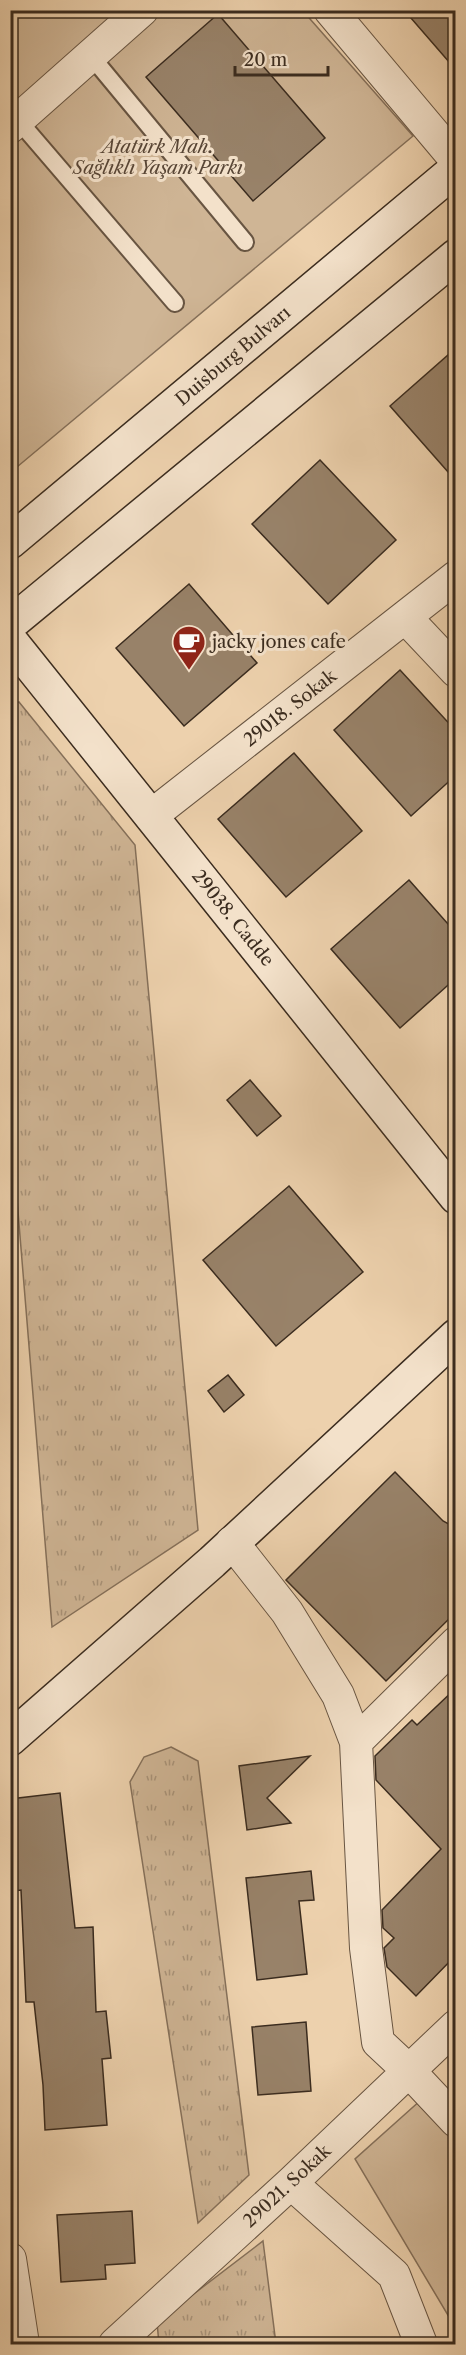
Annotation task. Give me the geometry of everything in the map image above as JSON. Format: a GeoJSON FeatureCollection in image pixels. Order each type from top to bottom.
{"type":"FeatureCollection","features":[{"type":"Feature","properties":{"kind":"street"},"geometry":{"type":"LineString","coordinates":[[14,124],[142,10]]}},
{"type":"Feature","properties":{"kind":"street"},"geometry":{"type":"LineString","coordinates":[[330,10],[456,160]]}},
{"type":"Feature","properties":{"kind":"street","name":"Duisburg Bulvarı"},"geometry":{"type":"LineString","coordinates":[[10,542],[456,169]]}},
{"type":"Feature","properties":{"kind":"street"},"geometry":{"type":"LineString","coordinates":[[10,624],[456,256]]}},
{"type":"Feature","properties":{"kind":"street","name":"29018. Sokak"},"geometry":{"type":"LineString","coordinates":[[151,816],[456,577]]}},
{"type":"Feature","properties":{"kind":"street"},"geometry":{"type":"LineString","coordinates":[[406,618],[456,670]]}},
{"type":"Feature","properties":{"kind":"street","name":"29038. Cadde"},"geometry":{"type":"LineString","coordinates":[[10,640],[456,1197]]}},
{"type":"Feature","properties":{"kind":"street"},"geometry":{"type":"LineString","coordinates":[[10,1739],[232,1542],[456,1336]]}},
{"type":"Feature","properties":{"kind":"street"},"geometry":{"type":"LineString","coordinates":[[232,1542],[292,1621],[338,1695],[356,1742],[366,1948],[378,2042],[456,2121]]}},
{"type":"Feature","properties":{"kind":"street"},"geometry":{"type":"LineString","coordinates":[[356,1742],[456,1643]]}},
{"type":"Feature","properties":{"kind":"street","name":"29021. Sokak"},"geometry":{"type":"LineString","coordinates":[[115,2344],[291,2183],[456,2026]]}},
{"type":"Feature","properties":{"kind":"street"},"geometry":{"type":"LineString","coordinates":[[291,2183],[394,2275],[421,2344]]}},
{"type":"Feature","properties":{"kind":"street"},"geometry":{"type":"LineString","coordinates":[[10,2259],[23,2344]]}},
{"type":"Feature","properties":{"kind":"lane"},"geometry":{"type":"LineString","coordinates":[[91,56],[245,242]]}},
{"type":"Feature","properties":{"kind":"lane"},"geometry":{"type":"LineString","coordinates":[[14,124],[175,303]]}},
{"type":"Feature","properties":{"kind":"green space","name":"Atatürk Mah. Sağlıklı Yaşam Parkı"},"geometry":{"type":"Polygon","coordinates":[[[11,11],[303,11],[413,136],[11,472],[11,11]]]}},
{"type":"Feature","properties":{"kind":"green space"},"geometry":{"type":"Polygon","coordinates":[[[19,702],[135,845],[198,1530],[52,1627],[11,1126],[10,705],[19,702]]]}},
{"type":"Feature","properties":{"kind":"green space"},"geometry":{"type":"Polygon","coordinates":[[[171,1747],[198,1761],[249,2175],[198,2223],[130,1782],[144,1757],[171,1747]]]}},
{"type":"Feature","properties":{"kind":"green space"},"geometry":{"type":"Polygon","coordinates":[[[422,2099],[455,2137],[455,2327],[355,2159],[422,2099]]]}},
{"type":"Feature","properties":{"kind":"green space"},"geometry":{"type":"Polygon","coordinates":[[[263,2241],[276,2344],[159,2344],[157,2322],[263,2241]]]}},
{"type":"Feature","properties":{"kind":"building"},"geometry":{"type":"Polygon","coordinates":[[[404,10],[456,10],[456,70],[404,10]]]}},
{"type":"Feature","properties":{"kind":"building"},"geometry":{"type":"Polygon","coordinates":[[[218,14],[325,138],[253,201],[146,77],[218,14]]]}},
{"type":"Feature","properties":{"kind":"building"},"geometry":{"type":"Polygon","coordinates":[[[456,348],[456,481],[390,406],[456,348]]]}},
{"type":"Feature","properties":{"kind":"building"},"geometry":{"type":"Polygon","coordinates":[[[320,460],[396,540],[328,604],[252,524],[320,460]]]}},
{"type":"Feature","properties":{"kind":"building"},"geometry":{"type":"Polygon","coordinates":[[[189,584],[257,663],[184,726],[116,648],[189,584]]]}},
{"type":"Feature","properties":{"kind":"building"},"geometry":{"type":"Polygon","coordinates":[[[400,670],[456,731],[456,775],[411,816],[334,730],[400,670]]]}},
{"type":"Feature","properties":{"kind":"building"},"geometry":{"type":"Polygon","coordinates":[[[294,753],[362,831],[286,897],[218,819],[294,753]]]}},
{"type":"Feature","properties":{"kind":"building"},"geometry":{"type":"Polygon","coordinates":[[[409,880],[456,933],[456,978],[400,1028],[331,949],[409,880]]]}},
{"type":"Feature","properties":{"kind":"building"},"geometry":{"type":"Polygon","coordinates":[[[250,1080],[281,1116],[257,1136],[227,1100],[250,1080]]]}},
{"type":"Feature","properties":{"kind":"building"},"geometry":{"type":"Polygon","coordinates":[[[289,1186],[363,1272],[276,1346],[203,1260],[289,1186]]]}},
{"type":"Feature","properties":{"kind":"building"},"geometry":{"type":"Polygon","coordinates":[[[228,1375],[244,1395],[224,1412],[208,1391],[228,1375]]]}},
{"type":"Feature","properties":{"kind":"building"},"geometry":{"type":"Polygon","coordinates":[[[395,1472],[443,1521],[456,1528],[456,1612],[386,1681],[286,1580],[395,1472]]]}},
{"type":"Feature","properties":{"kind":"building"},"geometry":{"type":"Polygon","coordinates":[[[456,1688],[456,1955],[416,1996],[387,1967],[384,1948],[394,1938],[383,1928],[382,1910],[441,1849],[376,1780],[375,1756],[412,1720],[417,1725],[456,1688]]]}},
{"type":"Feature","properties":{"kind":"building"},"geometry":{"type":"Polygon","coordinates":[[[310,1756],[267,1798],[291,1823],[247,1830],[239,1766],[310,1756]]]}},
{"type":"Feature","properties":{"kind":"building"},"geometry":{"type":"Polygon","coordinates":[[[60,1793],[75,1928],[93,1927],[96,2012],[106,2011],[111,2058],[102,2059],[107,2125],[45,2130],[43,2085],[34,2002],[26,2002],[21,1890],[14,1891],[10,1860],[10,1799],[60,1793]]]}},
{"type":"Feature","properties":{"kind":"building"},"geometry":{"type":"Polygon","coordinates":[[[311,1871],[314,1900],[299,1901],[307,1974],[257,1980],[246,1878],[311,1871]]]}},
{"type":"Feature","properties":{"kind":"building"},"geometry":{"type":"Polygon","coordinates":[[[306,2022],[311,2091],[258,2095],[252,2027],[306,2022]]]}},
{"type":"Feature","properties":{"kind":"building"},"geometry":{"type":"Polygon","coordinates":[[[132,2211],[135,2263],[105,2265],[106,2279],[61,2282],[57,2215],[132,2211]]]}},
{"type":"Feature","properties":{"kind":"place","name":"jacky jones cafe"},"geometry":{"type":"Point","coordinates":[189,671]}}]}
